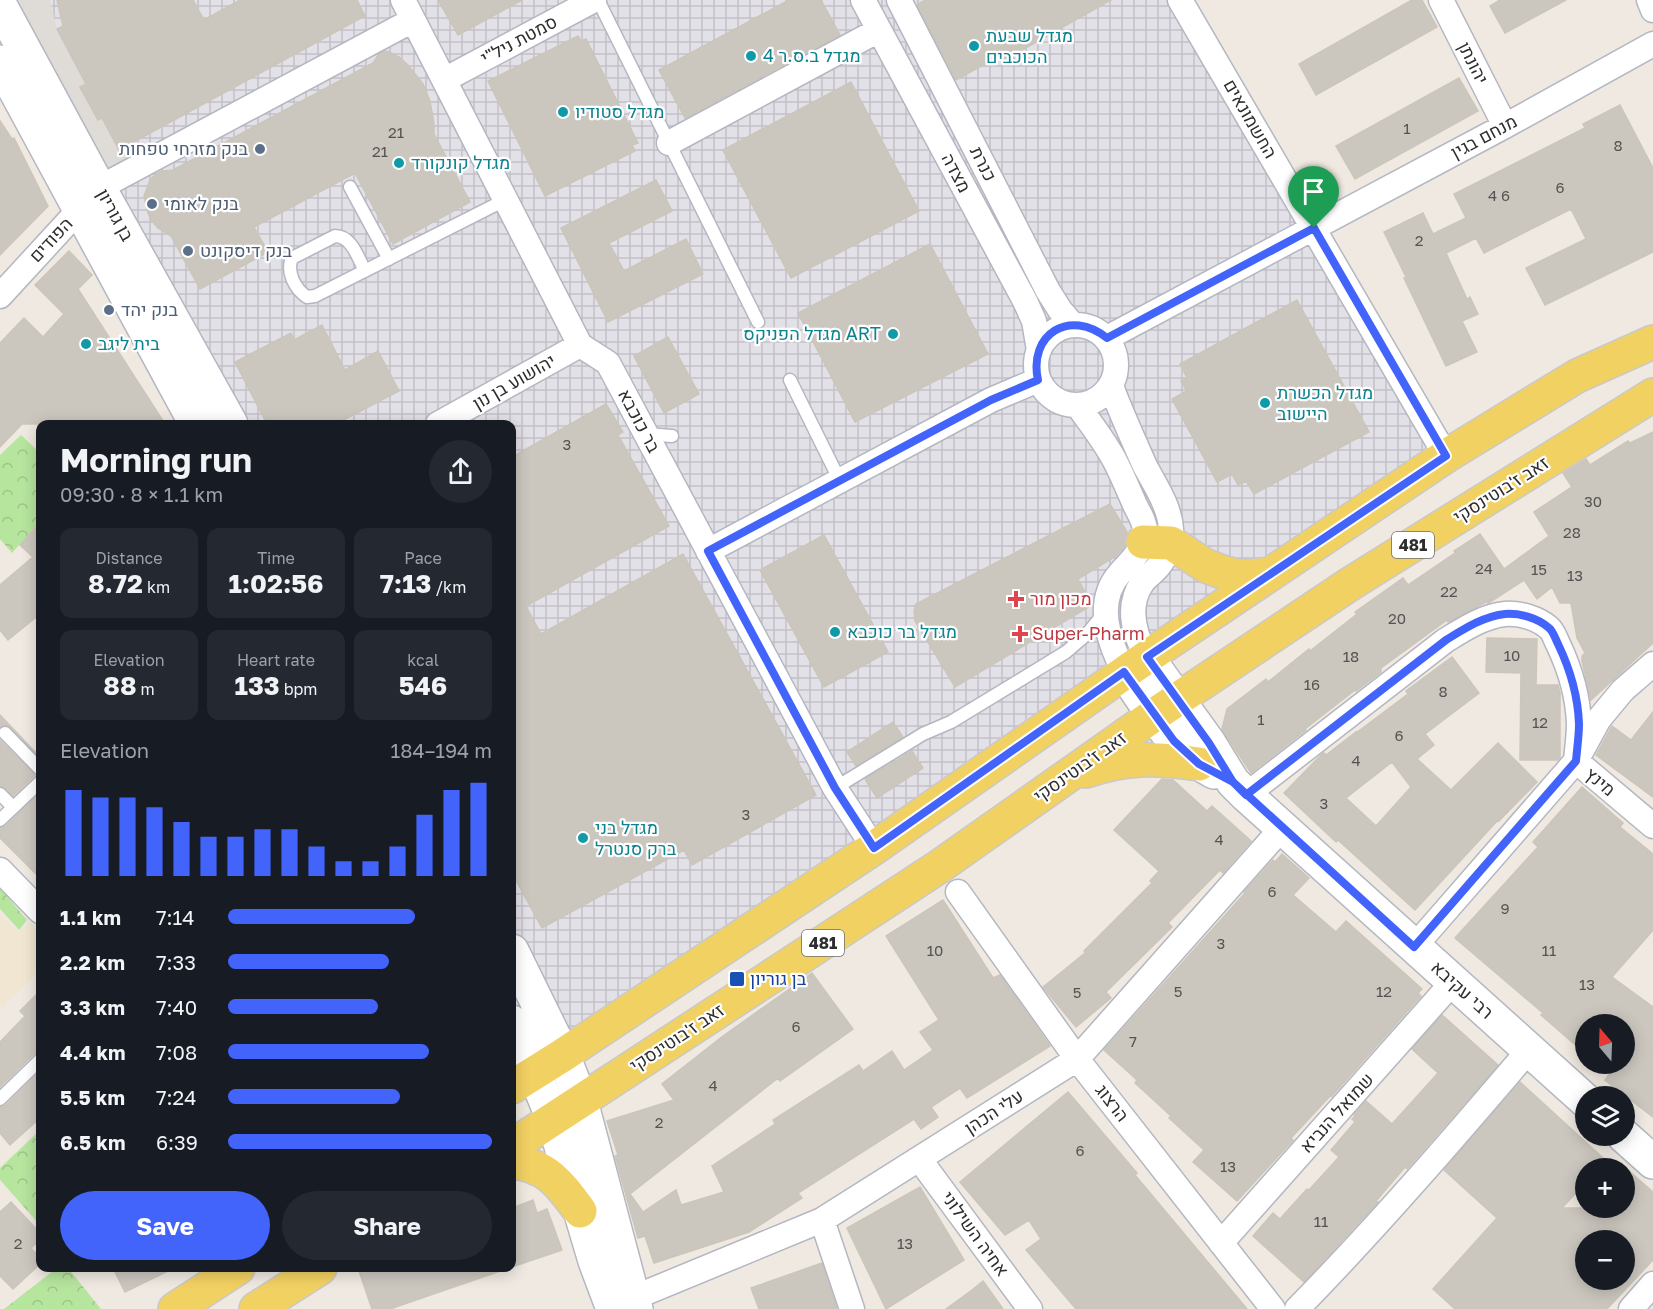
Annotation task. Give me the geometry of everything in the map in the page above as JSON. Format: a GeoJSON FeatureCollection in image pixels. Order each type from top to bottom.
{"type":"FeatureCollection","features":[{"type":"Feature","properties":{"kind":"main road","name":"בן גוריון"},"geometry":{"type":"LineString","coordinates":[[0,5],[91,192],[194,420]]}},
{"type":"Feature","properties":{"kind":"main road","name":"בן גוריון"},"geometry":{"type":"LineString","coordinates":[[0,62],[91,192],[229,420]]}},
{"type":"Feature","properties":{"kind":"main road"},"geometry":{"type":"LineString","coordinates":[[522,1080],[874,848],[1135,664],[1446,456],[1577,376],[1653,342]]}},
{"type":"Feature","properties":{"kind":"main road","name":"זאב ז'בוטינסקי"},"geometry":{"type":"LineString","coordinates":[[516,1143],[940,866],[1165,708],[1350,584],[1653,395]]}},
{"type":"Feature","properties":{"kind":"main road"},"geometry":{"type":"LineString","coordinates":[[1157,543],[1225,573],[1242,577],[1271,574]]}},
{"type":"Feature","properties":{"kind":"main road"},"geometry":{"type":"LineString","coordinates":[[1135,664],[1165,708]]}},
{"type":"Feature","properties":{"kind":"main road","name":"רבי עקיבא"},"geometry":{"type":"LineString","coordinates":[[1165,708],[1174,741],[1199,764],[1240,789],[1575,1091]]}},
{"type":"Feature","properties":{"kind":"main road","name":"רבי עקיבא"},"geometry":{"type":"LineString","coordinates":[[1165,708],[1209,743],[1240,789]]}},
{"type":"Feature","properties":{"kind":"main road"},"geometry":{"type":"LineString","coordinates":[[1062,780],[1105,764],[1134,759],[1163,759],[1199,764]]}},
{"type":"Feature","properties":{"kind":"main road"},"geometry":{"type":"LineString","coordinates":[[516,959],[563,1055],[581,1101],[627,1305]]}},
{"type":"Feature","properties":{"kind":"main road"},"geometry":{"type":"LineString","coordinates":[[516,1030],[521,1041],[522,1080],[553,1119],[580,1211]]}},
{"type":"Feature","properties":{"kind":"main road"},"geometry":{"type":"LineString","coordinates":[[1635,1146],[1653,1162]]}},
{"type":"Feature","properties":{"kind":"main road"},"geometry":{"type":"LineString","coordinates":[[516,1163],[546,1172],[563,1187],[580,1211],[627,1305]]}},
{"type":"Feature","properties":{"kind":"main road"},"geometry":{"type":"LineString","coordinates":[[175,1309],[230,1272]]}},
{"type":"Feature","properties":{"kind":"main road"},"geometry":{"type":"LineString","coordinates":[[269,1305],[314,1272]]}},
{"type":"Feature","properties":{"kind":"street","name":"סמטת ניל\"י"},"geometry":{"type":"LineString","coordinates":[[444,80],[593,0]]}},
{"type":"Feature","properties":{"kind":"street","name":"כנרת"},"geometry":{"type":"LineString","coordinates":[[899,0],[1048,291],[1060,310],[1073,324]]}},
{"type":"Feature","properties":{"kind":"street","name":"החשמונאים"},"geometry":{"type":"LineString","coordinates":[[1180,0],[1446,456]]}},
{"type":"Feature","properties":{"kind":"street","name":"יהונתן"},"geometry":{"type":"LineString","coordinates":[[1442,0],[1505,126]]}},
{"type":"Feature","properties":{"kind":"street"},"geometry":{"type":"LineString","coordinates":[[1649,0],[1653,10]]}},
{"type":"Feature","properties":{"kind":"street","name":"מצדה"},"geometry":{"type":"LineString","coordinates":[[870,2],[879,30],[1025,301],[1034,321],[1039,350]]}},
{"type":"Feature","properties":{"kind":"street"},"geometry":{"type":"LineString","coordinates":[[408,10],[580,345]]}},
{"type":"Feature","properties":{"kind":"street","name":"הפודים"},"geometry":{"type":"LineString","coordinates":[[0,296],[91,192],[408,10]]}},
{"type":"Feature","properties":{"kind":"street"},"geometry":{"type":"LineString","coordinates":[[669,143],[879,30]]}},
{"type":"Feature","properties":{"kind":"street","name":"מנחם בגין"},"geometry":{"type":"LineString","coordinates":[[1107,338],[1505,126],[1653,44]]}},
{"type":"Feature","properties":{"kind":"street"},"geometry":{"type":"LineString","coordinates":[[1073,324],[1097,330],[1107,338],[1114,349],[1117,361],[1116,374],[1112,386],[1097,400],[1078,406],[1065,404],[1054,399],[1045,391],[1038,380],[1035,367],[1042,343],[1050,334],[1061,327],[1073,324]]}},
{"type":"Feature","properties":{"kind":"street","name":"יהושוע בן נון"},"geometry":{"type":"LineString","coordinates":[[448,420],[580,345]]}},
{"type":"Feature","properties":{"kind":"street","name":"בר כוכבא"},"geometry":{"type":"LineString","coordinates":[[580,345],[608,363],[835,788],[874,848]]}},
{"type":"Feature","properties":{"kind":"street"},"geometry":{"type":"LineString","coordinates":[[708,551],[991,400],[1038,380]]}},
{"type":"Feature","properties":{"kind":"street"},"geometry":{"type":"LineString","coordinates":[[1078,406],[1116,462],[1145,529],[1157,543],[1167,553],[1159,566],[1143,582],[1136,596],[1133,614],[1138,641],[1135,664],[1115,654],[1108,632],[1106,611],[1109,593],[1117,576],[1135,557],[1157,543],[1171,526],[1168,512],[1120,412],[1112,386]]}},
{"type":"Feature","properties":{"kind":"street","name":"מינץ"},"geometry":{"type":"LineString","coordinates":[[1240,789],[1446,640],[1477,622],[1504,614],[1521,615],[1539,621],[1551,629],[1561,649],[1576,695],[1579,725],[1576,761],[1653,826]]}},
{"type":"Feature","properties":{"kind":"street"},"geometry":{"type":"LineString","coordinates":[[1414,947],[1576,761],[1599,719],[1623,690],[1653,664]]}},
{"type":"Feature","properties":{"kind":"street","name":"עלי הכהן"},"geometry":{"type":"LineString","coordinates":[[627,1305],[822,1220],[1077,1059],[1282,828]]}},
{"type":"Feature","properties":{"kind":"street"},"geometry":{"type":"LineString","coordinates":[[0,870],[36,907]]}},
{"type":"Feature","properties":{"kind":"street","name":"הרצוג"},"geometry":{"type":"LineString","coordinates":[[958,892],[1077,1059],[1273,1309]]}},
{"type":"Feature","properties":{"kind":"street","name":"שמואל הנביא"},"geometry":{"type":"LineString","coordinates":[[1221,1243],[1453,982]]}},
{"type":"Feature","properties":{"kind":"street"},"geometry":{"type":"LineString","coordinates":[[1297,1309],[1346,1259],[1529,1050]]}},
{"type":"Feature","properties":{"kind":"street","name":"אחיה השילוני"},"geometry":{"type":"LineString","coordinates":[[920,1160],[1030,1309]]}},
{"type":"Feature","properties":{"kind":"street"},"geometry":{"type":"LineString","coordinates":[[822,1220],[852,1309]]}},
{"type":"Feature","properties":{"kind":"street"},"geometry":{"type":"LineString","coordinates":[[1631,1309],[1653,1284]]}},
{"type":"Feature","properties":{"kind":"lane"},"geometry":{"type":"LineString","coordinates":[[593,0],[669,143],[758,322]]}},
{"type":"Feature","properties":{"kind":"lane"},"geometry":{"type":"LineString","coordinates":[[350,187],[389,259]]}},
{"type":"Feature","properties":{"kind":"lane"},"geometry":{"type":"LineString","coordinates":[[365,271],[348,240],[342,236],[335,236],[292,258],[289,264],[289,271],[301,293],[307,297],[315,296],[365,271],[389,259],[506,200]]}},
{"type":"Feature","properties":{"kind":"lane"},"geometry":{"type":"LineString","coordinates":[[790,380],[840,481]]}},
{"type":"Feature","properties":{"kind":"lane"},"geometry":{"type":"LineString","coordinates":[[646,434],[672,436]]}},
{"type":"Feature","properties":{"kind":"lane"},"geometry":{"type":"LineString","coordinates":[[835,788],[923,734],[951,722],[1066,652],[1106,611]]}},
{"type":"Feature","properties":{"kind":"lane"},"geometry":{"type":"LineString","coordinates":[[5,733],[36,765]]}},
{"type":"Feature","properties":{"kind":"lane"},"geometry":{"type":"LineString","coordinates":[[0,820],[36,786]]}},
{"type":"Feature","properties":{"kind":"lane"},"geometry":{"type":"LineString","coordinates":[[0,794],[13,807]]}},
{"type":"Feature","properties":{"kind":"lane"},"geometry":{"type":"LineString","coordinates":[[0,1099],[36,1064]]}},
{"type":"Feature","properties":{"kind":"shaded area"},"geometry":{"type":"Polygon","coordinates":[[[0,0],[1177,0],[1428,449],[547,1061],[516,999],[516,420],[217,420],[0,0]]]}},
{"type":"Feature","properties":{"kind":"shaded area"},"geometry":{"type":"Polygon","coordinates":[[[0,0],[50,0],[57,29],[86,84],[80,88],[98,120],[102,118],[119,149],[126,146],[131,156],[92,175],[0,0]]]}},
{"type":"Feature","properties":{"kind":"shaded area"},"geometry":{"type":"Polygon","coordinates":[[[0,914],[18,932],[30,922],[36,929],[36,974],[3,1007],[0,1004],[0,914]]]}},
{"type":"Feature","properties":{"kind":"green space"},"geometry":{"type":"Polygon","coordinates":[[[21,435],[36,449],[36,526],[12,553],[0,539],[0,455],[21,435]]]}},
{"type":"Feature","properties":{"kind":"green space"},"geometry":{"type":"Polygon","coordinates":[[[0,888],[27,920],[19,930],[0,909],[0,888]]]}},
{"type":"Feature","properties":{"kind":"green space"},"geometry":{"type":"Polygon","coordinates":[[[36,1134],[36,1220],[0,1180],[0,1168],[36,1134]]]}},
{"type":"Feature","properties":{"kind":"green space"},"geometry":{"type":"Polygon","coordinates":[[[52,1272],[71,1272],[101,1309],[4,1309],[52,1272]]]}},
{"type":"Feature","properties":{"kind":"building"},"geometry":{"type":"Polygon","coordinates":[[[57,0],[193,0],[204,20],[240,0],[357,0],[365,16],[119,150],[102,118],[98,120],[80,87],[86,84],[57,29],[63,26],[57,0]]]}},
{"type":"Feature","properties":{"kind":"building"},"geometry":{"type":"Polygon","coordinates":[[[438,0],[522,0],[458,35],[438,0]]]}},
{"type":"Feature","properties":{"kind":"building","name":"מגדל ב.ס.ר 4"},"geometry":{"type":"Polygon","coordinates":[[[789,0],[821,0],[840,35],[685,118],[659,70],[789,0]]]}},
{"type":"Feature","properties":{"kind":"building","name":"מגדל שבעת הכוכבים"},"geometry":{"type":"Polygon","coordinates":[[[925,0],[1111,0],[1004,60],[1001,55],[956,80],[917,5],[925,0]]]}},
{"type":"Feature","properties":{"kind":"building"},"geometry":{"type":"Polygon","coordinates":[[[1412,0],[1422,0],[1437,27],[1316,95],[1299,64],[1412,0]]]}},
{"type":"Feature","properties":{"kind":"building"},"geometry":{"type":"Polygon","coordinates":[[[1500,0],[1566,0],[1505,33],[1490,6],[1500,0]]]}},
{"type":"Feature","properties":{"kind":"building","name":"מגדל סטודיו"},"geometry":{"type":"Polygon","coordinates":[[[578,36],[581,41],[586,39],[638,143],[632,145],[635,151],[545,196],[488,81],[578,36]]]}},
{"type":"Feature","properties":{"kind":"building"},"geometry":{"type":"Polygon","coordinates":[[[384,51],[399,57],[423,84],[430,101],[434,134],[470,202],[393,244],[355,173],[254,227],[268,252],[200,289],[171,236],[158,228],[148,213],[144,196],[150,180],[156,174],[173,170],[373,63],[384,51]]]}},
{"type":"Feature","properties":{"kind":"building"},"geometry":{"type":"Polygon","coordinates":[[[1459,78],[1478,111],[1355,179],[1336,146],[1459,78]]]}},
{"type":"Feature","properties":{"kind":"building"},"geometry":{"type":"Polygon","coordinates":[[[851,82],[919,211],[791,278],[723,150],[851,82]]]}},
{"type":"Feature","properties":{"kind":"building"},"geometry":{"type":"Polygon","coordinates":[[[1620,105],[1653,168],[1653,252],[1545,305],[1526,268],[1586,239],[1571,209],[1484,253],[1476,238],[1446,253],[1467,299],[1470,297],[1478,314],[1462,321],[1477,352],[1446,366],[1384,232],[1423,213],[1433,234],[1466,218],[1454,194],[1585,128],[1583,124],[1620,105]]]}},
{"type":"Feature","properties":{"kind":"building"},"geometry":{"type":"Polygon","coordinates":[[[0,121],[12,139],[14,138],[48,206],[0,255],[0,121]]]}},
{"type":"Feature","properties":{"kind":"building"},"geometry":{"type":"Polygon","coordinates":[[[656,180],[672,211],[609,243],[624,271],[686,239],[703,274],[608,322],[561,228],[656,180]]]}},
{"type":"Feature","properties":{"kind":"building","name":"מגדל הפניקס ART"},"geometry":{"type":"Polygon","coordinates":[[[930,244],[988,354],[855,422],[798,313],[930,244]]]}},
{"type":"Feature","properties":{"kind":"building"},"geometry":{"type":"Polygon","coordinates":[[[69,251],[92,275],[78,289],[162,420],[36,420],[36,424],[22,424],[0,447],[0,343],[24,318],[43,337],[64,314],[35,285],[69,251]]]}},
{"type":"Feature","properties":{"kind":"building","name":"מגדל הכשרת היישוב"},"geometry":{"type":"Polygon","coordinates":[[[1297,300],[1369,432],[1254,494],[1246,481],[1238,485],[1232,474],[1217,482],[1172,399],[1187,391],[1181,381],[1187,378],[1180,364],[1297,300]]]}},
{"type":"Feature","properties":{"kind":"building"},"geometry":{"type":"Polygon","coordinates":[[[322,325],[345,370],[378,351],[399,391],[344,420],[265,420],[235,362],[291,333],[294,340],[322,325]]]}},
{"type":"Feature","properties":{"kind":"building"},"geometry":{"type":"Polygon","coordinates":[[[668,337],[699,394],[664,413],[634,356],[668,337]]]}},
{"type":"Feature","properties":{"kind":"building"},"geometry":{"type":"Polygon","coordinates":[[[606,404],[623,432],[618,435],[669,526],[526,606],[541,634],[683,554],[816,795],[692,865],[684,850],[542,928],[516,880],[516,455],[606,404]]]}},
{"type":"Feature","properties":{"kind":"building"},"geometry":{"type":"Polygon","coordinates":[[[1653,432],[1653,643],[1591,700],[1582,661],[1585,653],[1577,638],[1571,603],[1560,603],[1552,587],[1537,599],[1524,580],[1490,602],[1448,622],[1447,620],[1381,668],[1381,672],[1251,773],[1222,729],[1227,709],[1266,679],[1268,682],[1309,649],[1310,651],[1357,614],[1355,612],[1403,578],[1408,585],[1480,534],[1504,569],[1549,536],[1534,512],[1572,487],[1563,473],[1586,459],[1590,465],[1628,441],[1630,443],[1653,432]]]}},
{"type":"Feature","properties":{"kind":"building"},"geometry":{"type":"Polygon","coordinates":[[[1110,504],[1127,532],[1125,545],[1116,556],[1078,579],[1092,605],[955,687],[915,621],[916,604],[1110,504]]]}},
{"type":"Feature","properties":{"kind":"building"},"geometry":{"type":"Polygon","coordinates":[[[36,527],[36,617],[8,640],[0,630],[0,585],[33,557],[20,545],[36,527]]]}},
{"type":"Feature","properties":{"kind":"building","name":"מגדל בר כוכבא"},"geometry":{"type":"Polygon","coordinates":[[[824,535],[888,652],[824,687],[760,570],[824,535]]]}},
{"type":"Feature","properties":{"kind":"building"},"geometry":{"type":"Polygon","coordinates":[[[1487,638],[1537,639],[1536,685],[1558,685],[1560,693],[1560,758],[1558,760],[1520,760],[1521,673],[1486,672],[1487,638]]]}},
{"type":"Feature","properties":{"kind":"building"},"geometry":{"type":"Polygon","coordinates":[[[1452,657],[1479,693],[1425,734],[1434,745],[1417,759],[1451,790],[1498,743],[1537,782],[1498,820],[1415,910],[1338,840],[1336,842],[1284,793],[1322,754],[1326,755],[1408,694],[1406,691],[1452,657]],[[1392,762],[1346,798],[1376,826],[1411,787],[1392,762]]]}},
{"type":"Feature","properties":{"kind":"building"},"geometry":{"type":"Polygon","coordinates":[[[1653,712],[1653,797],[1596,755],[1612,726],[1631,740],[1653,712]]]}},
{"type":"Feature","properties":{"kind":"building"},"geometry":{"type":"Polygon","coordinates":[[[0,715],[36,754],[10,727],[7,725],[0,727],[0,715]]]}},
{"type":"Feature","properties":{"kind":"building"},"geometry":{"type":"Polygon","coordinates":[[[893,722],[903,737],[856,766],[847,752],[893,722]]]}},
{"type":"Feature","properties":{"kind":"building"},"geometry":{"type":"Polygon","coordinates":[[[0,740],[35,775],[13,796],[0,786],[0,740]]]}},
{"type":"Feature","properties":{"kind":"building"},"geometry":{"type":"Polygon","coordinates":[[[912,751],[923,768],[877,798],[865,779],[912,751]]]}},
{"type":"Feature","properties":{"kind":"building"},"geometry":{"type":"Polygon","coordinates":[[[1162,779],[1173,780],[1207,811],[1212,806],[1251,841],[1223,873],[1220,870],[1168,923],[1172,927],[1106,992],[1111,998],[1076,1027],[1043,987],[1085,953],[1084,951],[1152,883],[1150,881],[1159,871],[1114,830],[1162,779]]]}},
{"type":"Feature","properties":{"kind":"building"},"geometry":{"type":"Polygon","coordinates":[[[1582,787],[1623,823],[1620,827],[1653,854],[1653,930],[1612,977],[1653,1007],[1653,1117],[1635,1103],[1635,1086],[1613,1086],[1605,1080],[1609,1074],[1635,1074],[1635,1014],[1575,1014],[1575,1044],[1541,1015],[1543,1013],[1455,938],[1538,847],[1533,842],[1582,787]]]}},
{"type":"Feature","properties":{"kind":"building"},"geometry":{"type":"Polygon","coordinates":[[[36,797],[36,874],[0,838],[0,828],[6,826],[36,797]]]}},
{"type":"Feature","properties":{"kind":"building"},"geometry":{"type":"Polygon","coordinates":[[[1282,854],[1309,878],[1293,895],[1336,932],[1346,921],[1422,989],[1418,993],[1421,996],[1332,1096],[1291,1138],[1293,1140],[1237,1201],[1193,1162],[1204,1150],[1135,1083],[1137,1080],[1104,1050],[1273,860],[1275,862],[1282,854]]]}},
{"type":"Feature","properties":{"kind":"building"},"geometry":{"type":"Polygon","coordinates":[[[943,900],[993,978],[1000,975],[1050,1046],[967,1098],[960,1088],[931,1107],[938,1117],[921,1129],[914,1119],[798,1193],[802,1198],[749,1232],[654,1263],[645,1236],[638,1238],[615,1156],[618,1155],[607,1121],[674,1100],[662,1084],[723,1036],[812,973],[853,1029],[780,1081],[778,1078],[630,1194],[643,1212],[676,1190],[681,1205],[724,1192],[712,1166],[775,1124],[773,1120],[859,1065],[863,1071],[892,1051],[904,1070],[933,1050],[920,1032],[939,1020],[886,936],[943,900]]]}},
{"type":"Feature","properties":{"kind":"building"},"geometry":{"type":"Polygon","coordinates":[[[36,995],[36,1053],[0,1087],[0,1042],[25,1016],[20,1011],[36,995]]]}},
{"type":"Feature","properties":{"kind":"building"},"geometry":{"type":"Polygon","coordinates":[[[1442,1015],[1498,1065],[1407,1169],[1405,1167],[1376,1201],[1378,1202],[1304,1282],[1253,1236],[1273,1213],[1280,1219],[1339,1157],[1331,1150],[1355,1122],[1352,1119],[1354,1115],[1366,1101],[1392,1124],[1438,1073],[1412,1049],[1442,1015]]]}},
{"type":"Feature","properties":{"kind":"building"},"geometry":{"type":"Polygon","coordinates":[[[36,1075],[36,1122],[10,1145],[0,1133],[0,1107],[6,1105],[36,1075]]]}},
{"type":"Feature","properties":{"kind":"building"},"geometry":{"type":"Polygon","coordinates":[[[1520,1082],[1575,1132],[1575,1146],[1590,1146],[1603,1158],[1575,1158],[1575,1194],[1562,1208],[1575,1208],[1575,1218],[1635,1218],[1635,1176],[1653,1192],[1653,1260],[1635,1279],[1635,1230],[1575,1230],[1575,1290],[1625,1290],[1607,1309],[1455,1309],[1433,1289],[1497,1218],[1444,1170],[1520,1082]]]}},
{"type":"Feature","properties":{"kind":"building"},"geometry":{"type":"Polygon","coordinates":[[[1068,1092],[1247,1309],[1076,1309],[1026,1250],[1041,1239],[1029,1220],[1005,1235],[960,1182],[1068,1092]]]}},
{"type":"Feature","properties":{"kind":"building"},"geometry":{"type":"Polygon","coordinates":[[[920,1187],[964,1260],[886,1309],[847,1228],[920,1187]]]}},
{"type":"Feature","properties":{"kind":"building"},"geometry":{"type":"Polygon","coordinates":[[[533,1200],[537,1213],[547,1209],[562,1250],[516,1266],[516,1206],[533,1200]]]}},
{"type":"Feature","properties":{"kind":"building"},"geometry":{"type":"Polygon","coordinates":[[[11,1202],[36,1229],[36,1244],[31,1248],[36,1254],[36,1268],[13,1289],[0,1276],[0,1212],[11,1202]]]}},
{"type":"Feature","properties":{"kind":"building"},"geometry":{"type":"Polygon","coordinates":[[[822,1263],[837,1309],[759,1309],[751,1288],[822,1263]]]}},
{"type":"Feature","properties":{"kind":"building"},"geometry":{"type":"Polygon","coordinates":[[[115,1272],[166,1272],[125,1292],[115,1272]]]}},
{"type":"Feature","properties":{"kind":"building"},"geometry":{"type":"Polygon","coordinates":[[[359,1272],[497,1272],[390,1309],[372,1309],[359,1272]]]}},
{"type":"Feature","properties":{"kind":"building"},"geometry":{"type":"Polygon","coordinates":[[[983,1281],[1003,1309],[946,1309],[972,1290],[983,1281]]]}},
{"type":"Feature","properties":{"kind":"place","name":"מגדל שבעת הכוכבים"},"geometry":{"type":"Point","coordinates":[974,46]}},
{"type":"Feature","properties":{"kind":"place","name":"מגדל ב.ס.ר 4"},"geometry":{"type":"Point","coordinates":[751,56]}},
{"type":"Feature","properties":{"kind":"place","name":"מגדל סטודיו"},"geometry":{"type":"Point","coordinates":[563,112]}},
{"type":"Feature","properties":{"kind":"place","name":"בנק מזרחי טפחות"},"geometry":{"type":"Point","coordinates":[260,149]}},
{"type":"Feature","properties":{"kind":"place","name":"מגדל קונקורד"},"geometry":{"type":"Point","coordinates":[399,163]}},
{"type":"Feature","properties":{"kind":"place","name":"בנק לאומי"},"geometry":{"type":"Point","coordinates":[152,204]}},
{"type":"Feature","properties":{"kind":"place","name":"בנק דיסקונט"},"geometry":{"type":"Point","coordinates":[188,251]}},
{"type":"Feature","properties":{"kind":"place","name":"בנק יהד"},"geometry":{"type":"Point","coordinates":[109,310]}},
{"type":"Feature","properties":{"kind":"place","name":"מגדל הפניקס ART"},"geometry":{"type":"Point","coordinates":[893,334]}},
{"type":"Feature","properties":{"kind":"place","name":"בית ליגב"},"geometry":{"type":"Point","coordinates":[86,344]}},
{"type":"Feature","properties":{"kind":"place","name":"מגדל הכשרת היישוב"},"geometry":{"type":"Point","coordinates":[1265,403]}},
{"type":"Feature","properties":{"kind":"place","name":"מכון מור"},"geometry":{"type":"Point","coordinates":[1016,599]}},
{"type":"Feature","properties":{"kind":"place","name":"מגדל בר כוכבא"},"geometry":{"type":"Point","coordinates":[835,632]}},
{"type":"Feature","properties":{"kind":"place","name":"Super-Pharm"},"geometry":{"type":"Point","coordinates":[1020,634]}},
{"type":"Feature","properties":{"kind":"place","name":"מגדל בני ברק סנטרל"},"geometry":{"type":"Point","coordinates":[583,838]}},
{"type":"Feature","properties":{"kind":"place","name":"בן גוריון"},"geometry":{"type":"Point","coordinates":[737,979]}},
{"type":"Feature","properties":{"kind":"route"},"geometry":{"type":"LineString","coordinates":[[1314,228],[1107,338],[1097,330],[1086,326],[1073,324],[1061,327],[1042,343],[1035,367],[1038,380],[991,400],[708,551],[835,788],[874,848],[1124,672],[1184,752],[1199,764],[1233,782],[1246,795],[1446,640],[1477,622],[1504,614],[1521,615],[1539,621],[1551,629],[1561,649],[1576,695],[1579,725],[1576,761],[1414,947],[1282,828],[1246,795],[1233,782],[1209,743],[1147,657],[1446,456],[1314,228]]}}]}
